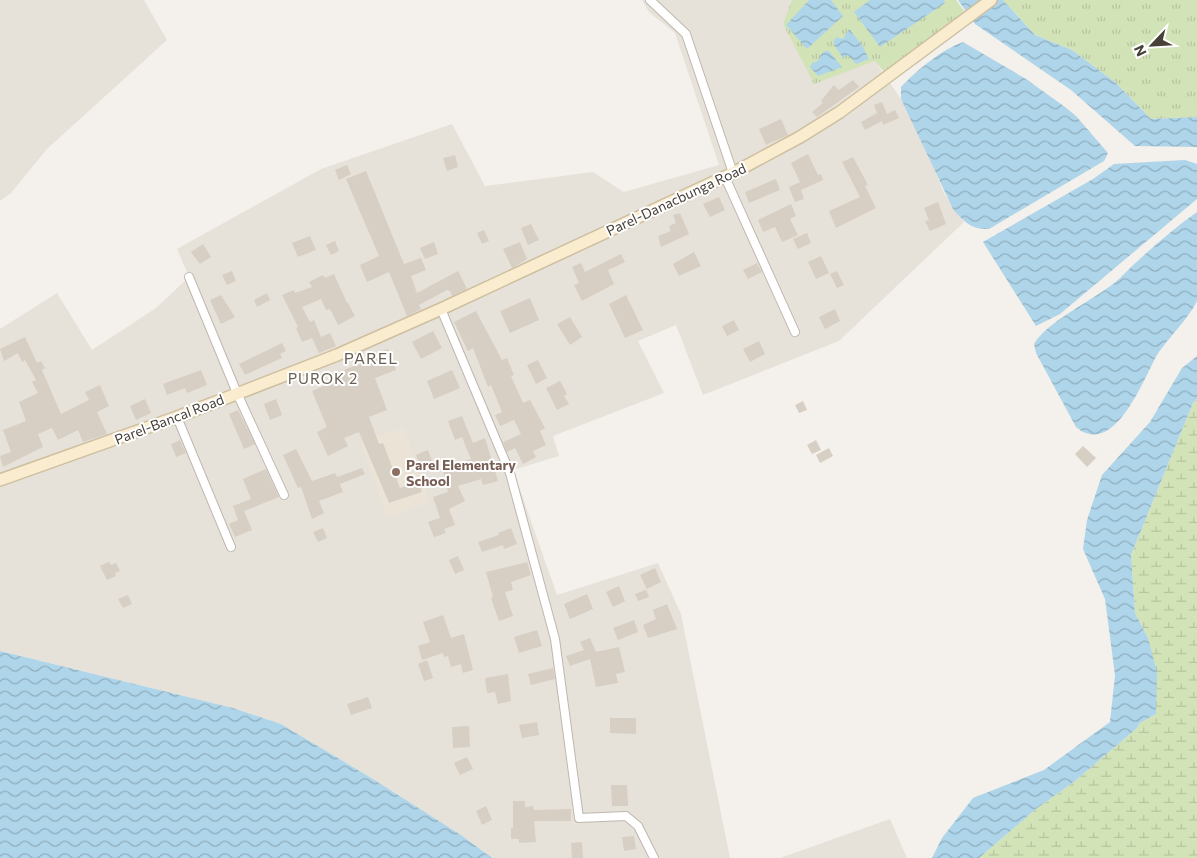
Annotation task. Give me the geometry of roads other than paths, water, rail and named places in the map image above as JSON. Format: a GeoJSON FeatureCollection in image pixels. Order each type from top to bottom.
{"type":"FeatureCollection","features":[{"type":"Feature","properties":{"kind":"main road","name":"Parel-Danacbunga Road"},"geometry":{"type":"LineString","coordinates":[[337,355],[441,309],[729,175],[800,137],[840,112],[991,0]]}},
{"type":"Feature","properties":{"kind":"main road","name":"Parel-Bancal Road"},"geometry":{"type":"LineString","coordinates":[[0,480],[178,417],[337,355]]}},
{"type":"Feature","properties":{"kind":"street"},"geometry":{"type":"LineString","coordinates":[[650,0],[686,34],[729,175],[795,332]]}},
{"type":"Feature","properties":{"kind":"street"},"geometry":{"type":"LineString","coordinates":[[189,277],[237,393],[284,496]]}},
{"type":"Feature","properties":{"kind":"street"},"geometry":{"type":"LineString","coordinates":[[441,309],[510,473],[552,630],[579,818],[626,816],[638,826],[654,858]]}},
{"type":"Feature","properties":{"kind":"street"},"geometry":{"type":"LineString","coordinates":[[178,417],[231,547]]}},
{"type":"Feature","properties":{"kind":"water"},"geometry":{"type":"Polygon","coordinates":[[[809,0],[831,0],[843,16],[807,49],[786,25],[809,0]]]}},
{"type":"Feature","properties":{"kind":"water"},"geometry":{"type":"Polygon","coordinates":[[[870,0],[944,0],[945,3],[880,47],[854,12],[870,0]]]}},
{"type":"Feature","properties":{"kind":"water"},"geometry":{"type":"Polygon","coordinates":[[[958,0],[1003,0],[1035,35],[1072,50],[1115,82],[1151,119],[1197,117],[1197,147],[1135,146],[1071,90],[975,24],[958,0]]]}},
{"type":"Feature","properties":{"kind":"water"},"geometry":{"type":"Polygon","coordinates":[[[849,29],[862,45],[869,59],[856,64],[848,55],[843,58],[833,43],[836,37],[843,39],[849,29]]]}},
{"type":"Feature","properties":{"kind":"water"},"geometry":{"type":"Polygon","coordinates":[[[963,42],[1026,79],[1065,107],[1076,116],[1108,153],[1104,161],[989,229],[973,227],[953,209],[901,99],[901,87],[914,74],[938,55],[963,42]]]}},
{"type":"Feature","properties":{"kind":"water"},"geometry":{"type":"Polygon","coordinates":[[[826,51],[829,51],[842,67],[818,76],[810,67],[826,51]]]}},
{"type":"Feature","properties":{"kind":"water"},"geometry":{"type":"Polygon","coordinates":[[[1185,160],[1197,164],[1197,199],[1060,314],[1036,326],[983,242],[1093,179],[1114,164],[1185,160]]]}},
{"type":"Feature","properties":{"kind":"water"},"geometry":{"type":"Polygon","coordinates":[[[1197,212],[1197,300],[1195,305],[1157,355],[1126,412],[1115,425],[1103,433],[1090,434],[1076,427],[1036,353],[1034,344],[1041,335],[1061,318],[1110,287],[1156,244],[1197,212]]]}},
{"type":"Feature","properties":{"kind":"water"},"geometry":{"type":"Polygon","coordinates":[[[1197,356],[1197,399],[1193,403],[1131,555],[1135,613],[1148,638],[1157,672],[1156,714],[1140,723],[1137,728],[1075,781],[1036,809],[979,858],[932,858],[942,838],[973,798],[1044,770],[1110,722],[1115,675],[1105,599],[1083,549],[1087,520],[1102,475],[1150,422],[1182,368],[1197,356]]]}},
{"type":"Feature","properties":{"kind":"water"},"geometry":{"type":"Polygon","coordinates":[[[0,651],[233,708],[281,724],[373,779],[461,835],[492,858],[0,858],[0,651]]]}},
{"type":"Feature","properties":{"kind":"place","name":"Parel Elementary School"},"geometry":{"type":"Point","coordinates":[396,472]}},
{"type":"Feature","properties":{"kind":"district","name":"PAREL"},"geometry":{"type":"Point","coordinates":[371,357]}},
{"type":"Feature","properties":{"kind":"district","name":"PUROK 2"},"geometry":{"type":"Point","coordinates":[323,378]}}]}
